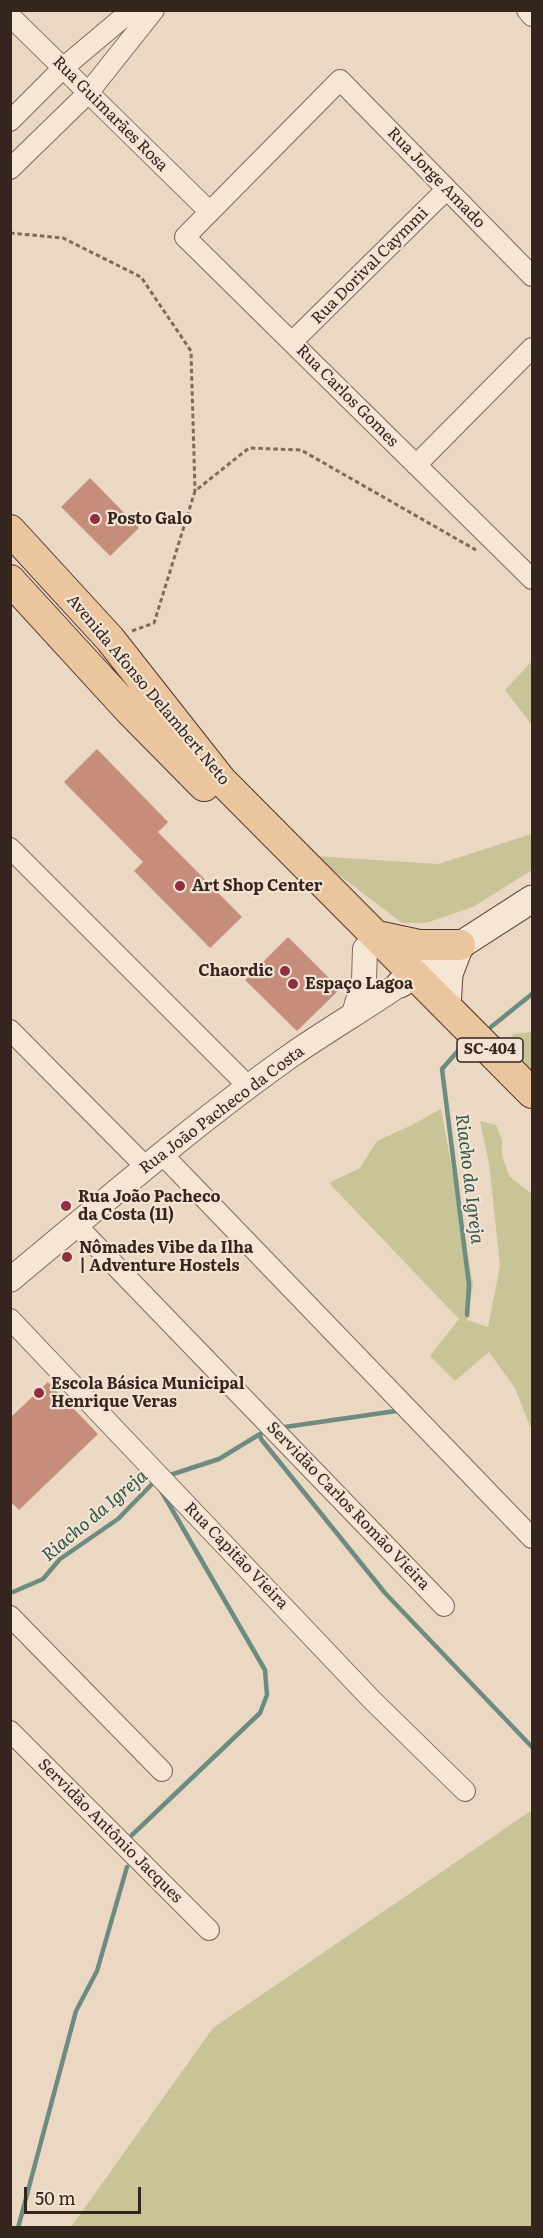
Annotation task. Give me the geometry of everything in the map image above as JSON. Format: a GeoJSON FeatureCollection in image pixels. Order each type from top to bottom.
{"type":"FeatureCollection","features":[{"type":"Feature","properties":{"kind":"main road","name":"Avenida Afonso Delambert Neto"},"geometry":{"type":"LineString","coordinates":[[10,530],[110,639],[221,780],[407,980]]}},
{"type":"Feature","properties":{"kind":"main road","name":"Avenida Afonso Delambert Neto"},"geometry":{"type":"LineString","coordinates":[[10,580],[158,740],[371,943]]}},
{"type":"Feature","properties":{"kind":"main road"},"geometry":{"type":"LineString","coordinates":[[72,646],[110,639]]}},
{"type":"Feature","properties":{"kind":"main road"},"geometry":{"type":"LineString","coordinates":[[407,980],[532,899]]}},
{"type":"Feature","properties":{"kind":"main road"},"geometry":{"type":"LineString","coordinates":[[371,943],[460,945]]}},
{"type":"Feature","properties":{"kind":"main road"},"geometry":{"type":"LineString","coordinates":[[447,1007],[449,974],[460,945]]}},
{"type":"Feature","properties":{"kind":"main road","name":"SC-404"},"geometry":{"type":"LineString","coordinates":[[407,980],[447,1007],[532,1093]]}},
{"type":"Feature","properties":{"kind":"main road","name":"SC-404"},"geometry":{"type":"LineString","coordinates":[[407,980],[532,1115]]}},
{"type":"Feature","properties":{"kind":"street"},"geometry":{"type":"LineString","coordinates":[[10,121],[63,68],[132,10]]}},
{"type":"Feature","properties":{"kind":"street"},"geometry":{"type":"LineString","coordinates":[[10,170],[88,93],[154,10]]}},
{"type":"Feature","properties":{"kind":"street"},"geometry":{"type":"LineString","coordinates":[[527,10],[532,16]]}},
{"type":"Feature","properties":{"kind":"street","name":"Rua Guimarães Rosa"},"geometry":{"type":"LineString","coordinates":[[10,16],[210,212]]}},
{"type":"Feature","properties":{"kind":"street","name":"Rua Jorge Amado"},"geometry":{"type":"LineString","coordinates":[[210,212],[340,80],[532,276]]}},
{"type":"Feature","properties":{"kind":"street","name":"Rua Dorival Caymmi"},"geometry":{"type":"LineString","coordinates":[[292,342],[447,189]]}},
{"type":"Feature","properties":{"kind":"street","name":"Rua Carlos Gomes"},"geometry":{"type":"LineString","coordinates":[[210,212],[185,237],[532,579]]}},
{"type":"Feature","properties":{"kind":"street"},"geometry":{"type":"LineString","coordinates":[[416,465],[532,348]]}},
{"type":"Feature","properties":{"kind":"street"},"geometry":{"type":"LineString","coordinates":[[10,848],[249,1087]]}},
{"type":"Feature","properties":{"kind":"street"},"geometry":{"type":"LineString","coordinates":[[354,1014],[364,980],[371,943]]}},
{"type":"Feature","properties":{"kind":"street","name":"Rua João Pacheco da Costa"},"geometry":{"type":"LineString","coordinates":[[10,1280],[154,1160],[249,1087],[294,1054],[407,980]]}},
{"type":"Feature","properties":{"kind":"street"},"geometry":{"type":"LineString","coordinates":[[10,1030],[154,1160],[532,1538]]}},
{"type":"Feature","properties":{"kind":"street","name":"Servidão Carlos Romão Vieira"},"geometry":{"type":"LineString","coordinates":[[76,1225],[444,1606]]}},
{"type":"Feature","properties":{"kind":"street","name":"Rua Capitão Vieira"},"geometry":{"type":"LineString","coordinates":[[10,1319],[372,1700],[465,1791]]}},
{"type":"Feature","properties":{"kind":"street"},"geometry":{"type":"LineString","coordinates":[[10,1616],[162,1771]]}},
{"type":"Feature","properties":{"kind":"street","name":"Servidão Antônio Jacques"},"geometry":{"type":"LineString","coordinates":[[10,1731],[209,1930]]}},
{"type":"Feature","properties":{"kind":"path"},"geometry":{"type":"LineString","coordinates":[[10,233],[63,238],[141,277],[191,351],[195,491],[154,623],[110,639]]}},
{"type":"Feature","properties":{"kind":"path"},"geometry":{"type":"LineString","coordinates":[[195,491],[249,448],[301,450],[482,554]]}},
{"type":"Feature","properties":{"kind":"shaded area"},"geometry":{"type":"Polygon","coordinates":[[[532,661],[532,725],[505,690],[532,661]]]}},
{"type":"Feature","properties":{"kind":"shaded area"},"geometry":{"type":"Polygon","coordinates":[[[532,834],[532,870],[473,907],[426,923],[402,923],[314,856],[438,864],[532,834]]]}},
{"type":"Feature","properties":{"kind":"shaded area"},"geometry":{"type":"Polygon","coordinates":[[[532,1032],[532,1078],[509,1055],[513,1034],[532,1032]]]}},
{"type":"Feature","properties":{"kind":"shaded area"},"geometry":{"type":"Polygon","coordinates":[[[441,1109],[473,1285],[467,1320],[488,1327],[500,1266],[489,1163],[480,1121],[496,1125],[502,1140],[502,1155],[509,1176],[532,1194],[532,1427],[515,1388],[489,1352],[455,1381],[430,1356],[459,1319],[329,1183],[360,1168],[377,1141],[441,1109]]]}},
{"type":"Feature","properties":{"kind":"shaded area"},"geometry":{"type":"Polygon","coordinates":[[[532,1810],[532,2227],[71,2227],[213,2028],[532,1810]]]}},
{"type":"Feature","properties":{"kind":"building"},"geometry":{"type":"Polygon","coordinates":[[[90,478],[139,528],[110,556],[61,507],[90,478]]]}},
{"type":"Feature","properties":{"kind":"building"},"geometry":{"type":"Polygon","coordinates":[[[97,749],[168,822],[158,832],[242,917],[210,948],[134,871],[143,862],[64,782],[97,749]]]}},
{"type":"Feature","properties":{"kind":"building","name":"Espaço Lagoa"},"geometry":{"type":"Polygon","coordinates":[[[288,937],[340,989],[297,1031],[245,980],[288,937]]]}},
{"type":"Feature","properties":{"kind":"building"},"geometry":{"type":"Polygon","coordinates":[[[48,1382],[98,1434],[19,1510],[10,1501],[10,1418],[48,1382]]]}},
{"type":"Feature","properties":{"kind":"waterway","name":"Riacho da Igreja"},"geometry":{"type":"LineString","coordinates":[[491,1027],[532,994]]}},
{"type":"Feature","properties":{"kind":"waterway","name":"Riacho da Igreja"},"geometry":{"type":"LineString","coordinates":[[457,1052],[442,1069],[469,1285],[467,1315]]}},
{"type":"Feature","properties":{"kind":"waterway","name":"Riacho da Igreja"},"geometry":{"type":"LineString","coordinates":[[285,1427],[396,1411]]}},
{"type":"Feature","properties":{"kind":"waterway"},"geometry":{"type":"LineString","coordinates":[[167,1476],[219,1459],[260,1434],[261,1439],[385,1593],[532,1747]]}},
{"type":"Feature","properties":{"kind":"waterway","name":"Riacho da Igreja"},"geometry":{"type":"LineString","coordinates":[[13,1592],[43,1579],[60,1559],[118,1519],[156,1480]]}},
{"type":"Feature","properties":{"kind":"waterway"},"geometry":{"type":"LineString","coordinates":[[132,1835],[260,1713],[267,1695],[265,1670],[159,1487]]}},
{"type":"Feature","properties":{"kind":"waterway"},"geometry":{"type":"LineString","coordinates":[[18,2228],[76,2011],[97,1971],[127,1867]]}},
{"type":"Feature","properties":{"kind":"place","name":"Posto Galo"},"geometry":{"type":"Point","coordinates":[95,519]}},
{"type":"Feature","properties":{"kind":"place","name":"Art Shop Center"},"geometry":{"type":"Point","coordinates":[180,886]}},
{"type":"Feature","properties":{"kind":"place","name":"Chaordic"},"geometry":{"type":"Point","coordinates":[285,971]}},
{"type":"Feature","properties":{"kind":"place","name":"Espaço Lagoa"},"geometry":{"type":"Point","coordinates":[293,984]}},
{"type":"Feature","properties":{"kind":"place","name":"Rua João Pacheco da Costa (11)"},"geometry":{"type":"Point","coordinates":[66,1206]}},
{"type":"Feature","properties":{"kind":"place","name":"Nômades Vibe da Ilha | Adventure Hostels"},"geometry":{"type":"Point","coordinates":[67,1257]}},
{"type":"Feature","properties":{"kind":"place","name":"Escola Básica Municipal Henrique Veras"},"geometry":{"type":"Point","coordinates":[39,1393]}}]}
